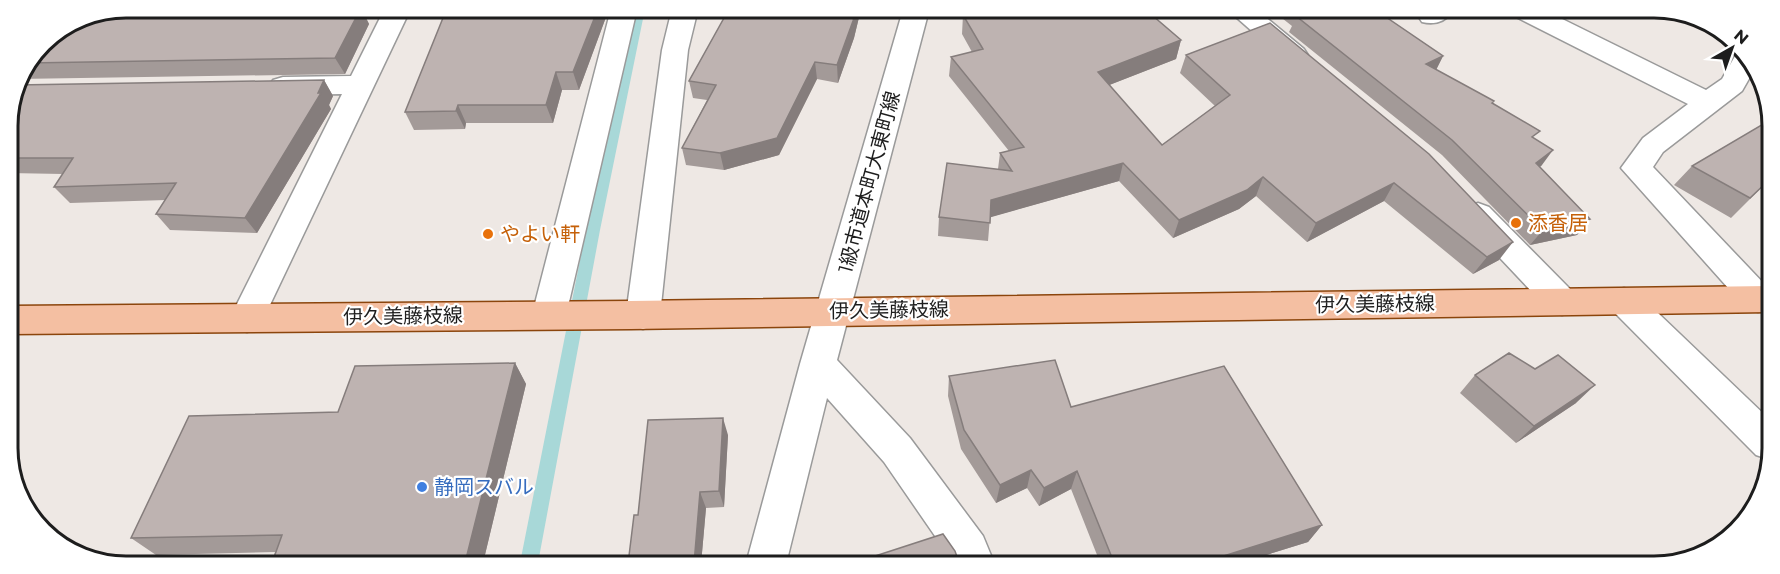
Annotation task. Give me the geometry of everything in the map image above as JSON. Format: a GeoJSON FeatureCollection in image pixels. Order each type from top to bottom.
{"type":"FeatureCollection","features":[{"type":"Feature","properties":{"kind":"main road","name":"伊久美藤枝線"},"geometry":{"type":"LineString","coordinates":[[18,320],[637,315],[1762,299]]}},
{"type":"Feature","properties":{"kind":"street"},"geometry":{"type":"LineString","coordinates":[[247,318],[393,18]]}},
{"type":"Feature","properties":{"kind":"street"},"geometry":{"type":"LineString","coordinates":[[555,315],[622,18]]}},
{"type":"Feature","properties":{"kind":"street"},"geometry":{"type":"LineString","coordinates":[[637,315],[675,50],[683,18]]}},
{"type":"Feature","properties":{"kind":"street","name":"1級市道本町大東町線"},"geometry":{"type":"LineString","coordinates":[[768,556],[818,364],[914,18]]}},
{"type":"Feature","properties":{"kind":"street"},"geometry":{"type":"LineString","coordinates":[[1251,18],[1313,69]]}},
{"type":"Feature","properties":{"kind":"street"},"geometry":{"type":"LineString","coordinates":[[1539,18],[1708,103]]}},
{"type":"Feature","properties":{"kind":"street"},"geometry":{"type":"LineString","coordinates":[[1743,65],[1732,85],[1653,145],[1636,168],[1762,298]]}},
{"type":"Feature","properties":{"kind":"street"},"geometry":{"type":"LineString","coordinates":[[253,87],[360,85]]}},
{"type":"Feature","properties":{"kind":"street"},"geometry":{"type":"LineString","coordinates":[[1463,199],[1562,302]]}},
{"type":"Feature","properties":{"kind":"street"},"geometry":{"type":"LineString","coordinates":[[1624,301],[1762,437]]}},
{"type":"Feature","properties":{"kind":"street"},"geometry":{"type":"LineString","coordinates":[[818,364],[897,450],[969,549],[972,556]]}},
{"type":"Feature","properties":{"kind":"building"},"geometry":{"type":"Polygon","coordinates":[[[119,18],[356,18],[335,58],[38,63],[55,45],[78,29],[119,18]]]}},
{"type":"Feature","properties":{"kind":"building"},"geometry":{"type":"Polygon","coordinates":[[[443,18],[594,18],[573,72],[556,72],[546,105],[458,105],[456,111],[405,112],[443,18]]]}},
{"type":"Feature","properties":{"kind":"building"},"geometry":{"type":"Polygon","coordinates":[[[724,18],[854,18],[837,65],[815,62],[777,138],[720,153],[682,148],[716,85],[689,81],[724,18]]]}},
{"type":"Feature","properties":{"kind":"building"},"geometry":{"type":"Polygon","coordinates":[[[965,18],[1155,18],[1181,40],[1098,72],[1162,145],[1230,95],[1186,55],[1270,23],[1429,154],[1513,242],[1487,257],[1394,183],[1316,223],[1263,177],[1247,190],[1179,220],[1123,163],[991,200],[990,223],[939,217],[947,163],[1012,171],[1000,153],[1024,147],[951,57],[983,49],[965,18]]]}},
{"type":"Feature","properties":{"kind":"building"},"geometry":{"type":"Polygon","coordinates":[[[1299,18],[1387,18],[1443,56],[1426,64],[1494,101],[1492,103],[1540,131],[1532,137],[1553,150],[1536,163],[1590,219],[1543,230],[1452,140],[1299,18]]]}},
{"type":"Feature","properties":{"kind":"building"},"geometry":{"type":"Polygon","coordinates":[[[324,80],[318,93],[321,93],[245,218],[156,214],[176,183],[54,187],[73,158],[18,158],[18,119],[26,85],[324,80]]]}},
{"type":"Feature","properties":{"kind":"building"},"geometry":{"type":"Polygon","coordinates":[[[1762,125],[1762,187],[1750,198],[1692,166],[1762,125]]]}},
{"type":"Feature","properties":{"kind":"building"},"geometry":{"type":"Polygon","coordinates":[[[1509,353],[1535,369],[1558,355],[1595,385],[1534,426],[1475,375],[1509,353]]]}},
{"type":"Feature","properties":{"kind":"building"},"geometry":{"type":"Polygon","coordinates":[[[1055,360],[1071,407],[1224,366],[1322,525],[1224,556],[1111,556],[1077,471],[1044,488],[1031,470],[1000,485],[964,430],[949,376],[1055,360]]]}},
{"type":"Feature","properties":{"kind":"building"},"geometry":{"type":"Polygon","coordinates":[[[515,363],[467,556],[274,556],[282,535],[131,538],[189,416],[338,412],[355,366],[515,363]]]}},
{"type":"Feature","properties":{"kind":"building"},"geometry":{"type":"Polygon","coordinates":[[[723,418],[719,491],[700,492],[695,556],[629,556],[634,515],[638,515],[648,420],[723,418]]]}},
{"type":"Feature","properties":{"kind":"building"},"geometry":{"type":"Polygon","coordinates":[[[943,534],[957,556],[875,556],[943,534]]]}},
{"type":"Feature","properties":{"kind":"waterway"},"geometry":{"type":"LineString","coordinates":[[530,556],[593,230],[637,18]]}},
{"type":"Feature","properties":{"kind":"place","name":"添香居"},"geometry":{"type":"Point","coordinates":[1516,223]}},
{"type":"Feature","properties":{"kind":"place","name":"やよい軒"},"geometry":{"type":"Point","coordinates":[488,234]}},
{"type":"Feature","properties":{"kind":"place","name":"静岡スバル"},"geometry":{"type":"Point","coordinates":[422,487]}}]}
